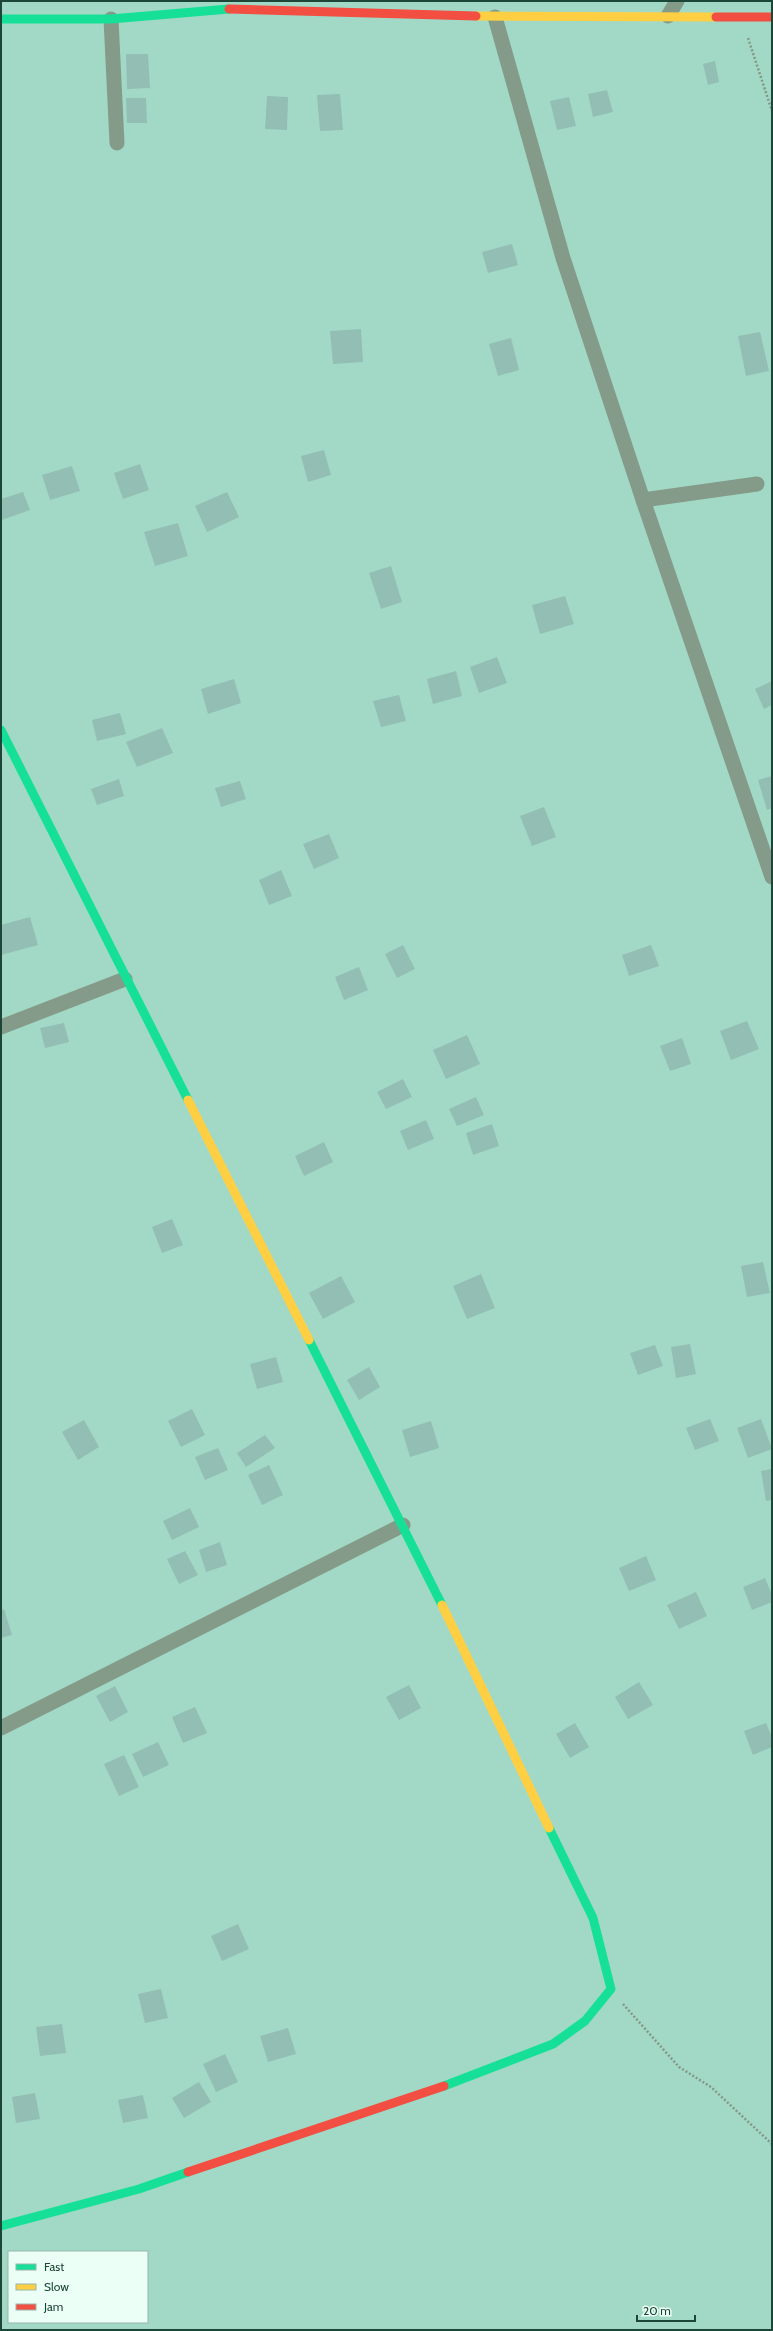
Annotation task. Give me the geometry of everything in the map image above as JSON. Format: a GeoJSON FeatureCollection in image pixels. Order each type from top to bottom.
{"type":"FeatureCollection","features":[{"type":"Feature","properties":{"kind":"main road"},"geometry":{"type":"LineString","coordinates":[[1,19],[111,19],[231,5],[495,17],[772,17]]}},
{"type":"Feature","properties":{"kind":"main road"},"geometry":{"type":"LineString","coordinates":[[1,730],[125,979],[403,1525],[592,1918],[611,1989],[585,2021],[553,2044],[476,2074],[139,2189],[1,2226]]}},
{"type":"Feature","properties":{"kind":"street"},"geometry":{"type":"LineString","coordinates":[[668,16],[677,1]]}},
{"type":"Feature","properties":{"kind":"street"},"geometry":{"type":"LineString","coordinates":[[495,17],[562,258],[642,500],[772,877]]}},
{"type":"Feature","properties":{"kind":"street"},"geometry":{"type":"LineString","coordinates":[[111,19],[117,143]]}},
{"type":"Feature","properties":{"kind":"street"},"geometry":{"type":"LineString","coordinates":[[642,500],[758,484]]}},
{"type":"Feature","properties":{"kind":"street"},"geometry":{"type":"LineString","coordinates":[[1,1027],[125,979]]}},
{"type":"Feature","properties":{"kind":"street"},"geometry":{"type":"LineString","coordinates":[[1,1728],[403,1525]]}},
{"type":"Feature","properties":{"kind":"path"},"geometry":{"type":"LineString","coordinates":[[741,16],[772,111]]}},
{"type":"Feature","properties":{"kind":"path"},"geometry":{"type":"LineString","coordinates":[[611,1989],[679,2067],[712,2087],[772,2144]]}},
{"type":"Feature","properties":{"kind":"building"},"geometry":{"type":"Polygon","coordinates":[[[126,54],[148,54],[150,88],[127,89],[126,54]]]}},
{"type":"Feature","properties":{"kind":"building"},"geometry":{"type":"Polygon","coordinates":[[[715,61],[719,82],[708,85],[703,64],[715,61]]]}},
{"type":"Feature","properties":{"kind":"building"},"geometry":{"type":"Polygon","coordinates":[[[607,90],[613,112],[593,117],[588,94],[607,90]]]}},
{"type":"Feature","properties":{"kind":"building"},"geometry":{"type":"Polygon","coordinates":[[[340,94],[343,130],[320,131],[317,95],[340,94]]]}},
{"type":"Feature","properties":{"kind":"building"},"geometry":{"type":"Polygon","coordinates":[[[267,96],[288,97],[287,130],[265,129],[267,96]]]}},
{"type":"Feature","properties":{"kind":"building"},"geometry":{"type":"Polygon","coordinates":[[[569,97],[576,126],[557,130],[550,101],[569,97]]]}},
{"type":"Feature","properties":{"kind":"building"},"geometry":{"type":"Polygon","coordinates":[[[126,98],[146,98],[147,123],[127,123],[126,98]]]}},
{"type":"Feature","properties":{"kind":"building"},"geometry":{"type":"Polygon","coordinates":[[[512,244],[518,265],[488,273],[482,252],[512,244]]]}},
{"type":"Feature","properties":{"kind":"building"},"geometry":{"type":"Polygon","coordinates":[[[361,329],[363,362],[333,364],[330,331],[361,329]]]}},
{"type":"Feature","properties":{"kind":"building"},"geometry":{"type":"Polygon","coordinates":[[[760,332],[769,371],[746,376],[738,336],[760,332]]]}},
{"type":"Feature","properties":{"kind":"building"},"geometry":{"type":"Polygon","coordinates":[[[511,338],[519,370],[498,376],[489,344],[511,338]]]}},
{"type":"Feature","properties":{"kind":"building"},"geometry":{"type":"Polygon","coordinates":[[[324,450],[331,475],[308,482],[301,456],[324,450]]]}},
{"type":"Feature","properties":{"kind":"building"},"geometry":{"type":"Polygon","coordinates":[[[140,464],[149,490],[123,499],[114,473],[140,464]]]}},
{"type":"Feature","properties":{"kind":"building"},"geometry":{"type":"Polygon","coordinates":[[[72,466],[80,491],[50,500],[42,475],[72,466]]]}},
{"type":"Feature","properties":{"kind":"building"},"geometry":{"type":"Polygon","coordinates":[[[23,492],[30,510],[2,520],[1,499],[23,492]]]}},
{"type":"Feature","properties":{"kind":"building"},"geometry":{"type":"Polygon","coordinates":[[[227,492],[239,517],[207,532],[195,506],[227,492]]]}},
{"type":"Feature","properties":{"kind":"building"},"geometry":{"type":"Polygon","coordinates":[[[178,523],[188,556],[155,566],[144,532],[178,523]]]}},
{"type":"Feature","properties":{"kind":"building"},"geometry":{"type":"Polygon","coordinates":[[[391,566],[402,602],[381,609],[369,573],[391,566]]]}},
{"type":"Feature","properties":{"kind":"building"},"geometry":{"type":"Polygon","coordinates":[[[565,596],[574,624],[540,634],[532,605],[565,596]]]}},
{"type":"Feature","properties":{"kind":"building"},"geometry":{"type":"Polygon","coordinates":[[[497,657],[507,683],[479,693],[470,667],[497,657]]]}},
{"type":"Feature","properties":{"kind":"building"},"geometry":{"type":"Polygon","coordinates":[[[456,671],[462,696],[433,704],[427,679],[456,671]]]}},
{"type":"Feature","properties":{"kind":"building"},"geometry":{"type":"Polygon","coordinates":[[[234,679],[241,703],[208,714],[201,689],[234,679]]]}},
{"type":"Feature","properties":{"kind":"building"},"geometry":{"type":"Polygon","coordinates":[[[772,681],[772,705],[764,709],[755,689],[772,681]]]}},
{"type":"Feature","properties":{"kind":"building"},"geometry":{"type":"Polygon","coordinates":[[[399,695],[406,721],[381,727],[373,701],[399,695]]]}},
{"type":"Feature","properties":{"kind":"building"},"geometry":{"type":"Polygon","coordinates":[[[120,713],[126,734],[97,741],[92,720],[120,713]]]}},
{"type":"Feature","properties":{"kind":"building"},"geometry":{"type":"Polygon","coordinates":[[[162,728],[173,753],[137,767],[126,742],[162,728]]]}},
{"type":"Feature","properties":{"kind":"building"},"geometry":{"type":"Polygon","coordinates":[[[772,776],[772,808],[767,810],[758,780],[772,776]]]}},
{"type":"Feature","properties":{"kind":"building"},"geometry":{"type":"Polygon","coordinates":[[[119,779],[124,796],[97,805],[91,789],[119,779]]]}},
{"type":"Feature","properties":{"kind":"building"},"geometry":{"type":"Polygon","coordinates":[[[240,781],[246,799],[221,807],[215,788],[240,781]]]}},
{"type":"Feature","properties":{"kind":"building"},"geometry":{"type":"Polygon","coordinates":[[[544,807],[556,837],[532,846],[520,816],[544,807]]]}},
{"type":"Feature","properties":{"kind":"building"},"geometry":{"type":"Polygon","coordinates":[[[329,834],[339,858],[314,869],[303,844],[329,834]]]}},
{"type":"Feature","properties":{"kind":"building"},"geometry":{"type":"Polygon","coordinates":[[[281,870],[292,896],[269,905],[259,880],[281,870]]]}},
{"type":"Feature","properties":{"kind":"building"},"geometry":{"type":"Polygon","coordinates":[[[30,917],[38,945],[1,955],[1,925],[30,917]]]}},
{"type":"Feature","properties":{"kind":"building"},"geometry":{"type":"Polygon","coordinates":[[[403,945],[415,969],[397,978],[385,954],[403,945]]]}},
{"type":"Feature","properties":{"kind":"building"},"geometry":{"type":"Polygon","coordinates":[[[651,945],[659,966],[629,976],[622,955],[651,945]]]}},
{"type":"Feature","properties":{"kind":"building"},"geometry":{"type":"Polygon","coordinates":[[[359,967],[368,990],[344,1000],[335,977],[359,967]]]}},
{"type":"Feature","properties":{"kind":"building"},"geometry":{"type":"Polygon","coordinates":[[[747,1021],[759,1049],[731,1060],[720,1031],[747,1021]]]}},
{"type":"Feature","properties":{"kind":"building"},"geometry":{"type":"Polygon","coordinates":[[[64,1023],[69,1042],[45,1048],[40,1028],[64,1023]]]}},
{"type":"Feature","properties":{"kind":"building"},"geometry":{"type":"Polygon","coordinates":[[[467,1035],[480,1064],[446,1079],[433,1050],[467,1035]]]}},
{"type":"Feature","properties":{"kind":"building"},"geometry":{"type":"Polygon","coordinates":[[[682,1038],[691,1064],[670,1071],[660,1046],[682,1038]]]}},
{"type":"Feature","properties":{"kind":"building"},"geometry":{"type":"Polygon","coordinates":[[[403,1079],[412,1097],[386,1109],[377,1092],[403,1079]]]}},
{"type":"Feature","properties":{"kind":"building"},"geometry":{"type":"Polygon","coordinates":[[[476,1097],[484,1115],[457,1126],[449,1109],[476,1097]]]}},
{"type":"Feature","properties":{"kind":"building"},"geometry":{"type":"Polygon","coordinates":[[[426,1120],[434,1139],[408,1150],[400,1131],[426,1120]]]}},
{"type":"Feature","properties":{"kind":"building"},"geometry":{"type":"Polygon","coordinates":[[[492,1124],[499,1146],[473,1155],[466,1133],[492,1124]]]}},
{"type":"Feature","properties":{"kind":"building"},"geometry":{"type":"Polygon","coordinates":[[[324,1142],[333,1162],[304,1176],[295,1156],[324,1142]]]}},
{"type":"Feature","properties":{"kind":"building"},"geometry":{"type":"Polygon","coordinates":[[[172,1219],[183,1245],[162,1253],[152,1227],[172,1219]]]}},
{"type":"Feature","properties":{"kind":"building"},"geometry":{"type":"Polygon","coordinates":[[[763,1262],[770,1293],[747,1297],[741,1266],[763,1262]]]}},
{"type":"Feature","properties":{"kind":"building"},"geometry":{"type":"Polygon","coordinates":[[[481,1274],[495,1308],[467,1319],[453,1286],[481,1274]]]}},
{"type":"Feature","properties":{"kind":"building"},"geometry":{"type":"Polygon","coordinates":[[[341,1276],[355,1302],[323,1319],[309,1293],[341,1276]]]}},
{"type":"Feature","properties":{"kind":"building"},"geometry":{"type":"Polygon","coordinates":[[[690,1344],[696,1374],[676,1378],[671,1347],[690,1344]]]}},
{"type":"Feature","properties":{"kind":"building"},"geometry":{"type":"Polygon","coordinates":[[[655,1345],[663,1366],[638,1375],[630,1353],[655,1345]]]}},
{"type":"Feature","properties":{"kind":"building"},"geometry":{"type":"Polygon","coordinates":[[[276,1357],[283,1382],[257,1389],[250,1364],[276,1357]]]}},
{"type":"Feature","properties":{"kind":"building"},"geometry":{"type":"Polygon","coordinates":[[[369,1367],[380,1387],[359,1400],[347,1380],[369,1367]]]}},
{"type":"Feature","properties":{"kind":"building"},"geometry":{"type":"Polygon","coordinates":[[[192,1409],[205,1435],[181,1447],[168,1421],[192,1409]]]}},
{"type":"Feature","properties":{"kind":"building"},"geometry":{"type":"Polygon","coordinates":[[[710,1419],[719,1441],[695,1450],[686,1428],[710,1419]]]}},
{"type":"Feature","properties":{"kind":"building"},"geometry":{"type":"Polygon","coordinates":[[[761,1419],[772,1449],[748,1458],[737,1428],[761,1419]]]}},
{"type":"Feature","properties":{"kind":"building"},"geometry":{"type":"Polygon","coordinates":[[[84,1420],[99,1447],[78,1460],[62,1432],[84,1420]]]}},
{"type":"Feature","properties":{"kind":"building"},"geometry":{"type":"Polygon","coordinates":[[[431,1421],[439,1448],[410,1457],[402,1430],[431,1421]]]}},
{"type":"Feature","properties":{"kind":"building"},"geometry":{"type":"Polygon","coordinates":[[[265,1435],[275,1448],[246,1467],[237,1453],[265,1435]]]}},
{"type":"Feature","properties":{"kind":"building"},"geometry":{"type":"Polygon","coordinates":[[[218,1448],[228,1470],[205,1480],[195,1457],[218,1448]]]}},
{"type":"Feature","properties":{"kind":"building"},"geometry":{"type":"Polygon","coordinates":[[[269,1465],[283,1495],[262,1505],[248,1475],[269,1465]]]}},
{"type":"Feature","properties":{"kind":"building"},"geometry":{"type":"Polygon","coordinates":[[[772,1469],[772,1500],[766,1501],[761,1471],[772,1469]]]}},
{"type":"Feature","properties":{"kind":"building"},"geometry":{"type":"Polygon","coordinates":[[[190,1508],[199,1527],[172,1540],[163,1521],[190,1508]]]}},
{"type":"Feature","properties":{"kind":"building"},"geometry":{"type":"Polygon","coordinates":[[[220,1542],[227,1565],[206,1572],[199,1550],[220,1542]]]}},
{"type":"Feature","properties":{"kind":"building"},"geometry":{"type":"Polygon","coordinates":[[[185,1551],[198,1575],[179,1584],[167,1559],[185,1551]]]}},
{"type":"Feature","properties":{"kind":"building"},"geometry":{"type":"Polygon","coordinates":[[[646,1556],[656,1580],[629,1591],[619,1568],[646,1556]]]}},
{"type":"Feature","properties":{"kind":"building"},"geometry":{"type":"Polygon","coordinates":[[[765,1578],[772,1595],[772,1602],[752,1610],[743,1587],[765,1578]]]}},
{"type":"Feature","properties":{"kind":"building"},"geometry":{"type":"Polygon","coordinates":[[[696,1592],[707,1616],[679,1629],[667,1605],[696,1592]]]}},
{"type":"Feature","properties":{"kind":"building"},"geometry":{"type":"Polygon","coordinates":[[[4,1609],[12,1635],[1,1638],[1,1610],[4,1609]]]}},
{"type":"Feature","properties":{"kind":"building"},"geometry":{"type":"Polygon","coordinates":[[[639,1682],[653,1705],[628,1719],[615,1697],[639,1682]]]}},
{"type":"Feature","properties":{"kind":"building"},"geometry":{"type":"Polygon","coordinates":[[[409,1685],[421,1708],[399,1720],[386,1697],[409,1685]]]}},
{"type":"Feature","properties":{"kind":"building"},"geometry":{"type":"Polygon","coordinates":[[[115,1686],[128,1712],[110,1722],[96,1696],[115,1686]]]}},
{"type":"Feature","properties":{"kind":"building"},"geometry":{"type":"Polygon","coordinates":[[[195,1707],[207,1733],[183,1743],[172,1717],[195,1707]]]}},
{"type":"Feature","properties":{"kind":"building"},"geometry":{"type":"Polygon","coordinates":[[[575,1723],[589,1747],[570,1758],[556,1734],[575,1723]]]}},
{"type":"Feature","properties":{"kind":"building"},"geometry":{"type":"Polygon","coordinates":[[[766,1723],[772,1737],[772,1747],[753,1755],[744,1731],[766,1723]]]}},
{"type":"Feature","properties":{"kind":"building"},"geometry":{"type":"Polygon","coordinates":[[[158,1742],[169,1765],[143,1777],[132,1754],[158,1742]]]}},
{"type":"Feature","properties":{"kind":"building"},"geometry":{"type":"Polygon","coordinates":[[[124,1755],[139,1787],[119,1796],[104,1764],[124,1755]]]}},
{"type":"Feature","properties":{"kind":"building"},"geometry":{"type":"Polygon","coordinates":[[[238,1924],[249,1949],[222,1961],[211,1936],[238,1924]]]}},
{"type":"Feature","properties":{"kind":"building"},"geometry":{"type":"Polygon","coordinates":[[[161,1989],[168,2018],[145,2023],[138,1994],[161,1989]]]}},
{"type":"Feature","properties":{"kind":"building"},"geometry":{"type":"Polygon","coordinates":[[[62,2024],[66,2053],[40,2056],[36,2027],[62,2024]]]}},
{"type":"Feature","properties":{"kind":"building"},"geometry":{"type":"Polygon","coordinates":[[[288,2028],[296,2054],[268,2062],[260,2036],[288,2028]]]}},
{"type":"Feature","properties":{"kind":"building"},"geometry":{"type":"Polygon","coordinates":[[[225,2054],[238,2082],[216,2092],[203,2064],[225,2054]]]}},
{"type":"Feature","properties":{"kind":"building"},"geometry":{"type":"Polygon","coordinates":[[[199,2082],[211,2102],[184,2118],[172,2098],[199,2082]]]}},
{"type":"Feature","properties":{"kind":"building"},"geometry":{"type":"Polygon","coordinates":[[[35,2093],[40,2119],[16,2123],[12,2097],[35,2093]]]}},
{"type":"Feature","properties":{"kind":"building"},"geometry":{"type":"Polygon","coordinates":[[[143,2095],[148,2118],[123,2123],[118,2100],[143,2095]]]}},
{"type":"Feature","properties":{"kind":"traffic: fast"},"geometry":{"type":"LineString","coordinates":[[1,19],[111,19],[229,9]]}},
{"type":"Feature","properties":{"kind":"traffic: fast"},"geometry":{"type":"LineString","coordinates":[[1,730],[188,1100]]}},
{"type":"Feature","properties":{"kind":"traffic: fast"},"geometry":{"type":"LineString","coordinates":[[309,1340],[442,1605]]}},
{"type":"Feature","properties":{"kind":"traffic: fast"},"geometry":{"type":"LineString","coordinates":[[444,2086],[553,2044],[585,2021],[611,1989],[593,1918],[549,1828]]}},
{"type":"Feature","properties":{"kind":"traffic: fast"},"geometry":{"type":"LineString","coordinates":[[1,2226],[139,2189],[188,2172]]}},
{"type":"Feature","properties":{"kind":"traffic: slow"},"geometry":{"type":"LineString","coordinates":[[476,16],[716,17]]}},
{"type":"Feature","properties":{"kind":"traffic: slow"},"geometry":{"type":"LineString","coordinates":[[188,1100],[309,1340]]}},
{"type":"Feature","properties":{"kind":"traffic: slow"},"geometry":{"type":"LineString","coordinates":[[442,1605],[549,1828]]}},
{"type":"Feature","properties":{"kind":"traffic: jam"},"geometry":{"type":"LineString","coordinates":[[229,9],[476,16]]}},
{"type":"Feature","properties":{"kind":"traffic: jam"},"geometry":{"type":"LineString","coordinates":[[716,17],[772,17]]}},
{"type":"Feature","properties":{"kind":"traffic: jam"},"geometry":{"type":"LineString","coordinates":[[188,2172],[444,2086]]}}]}
